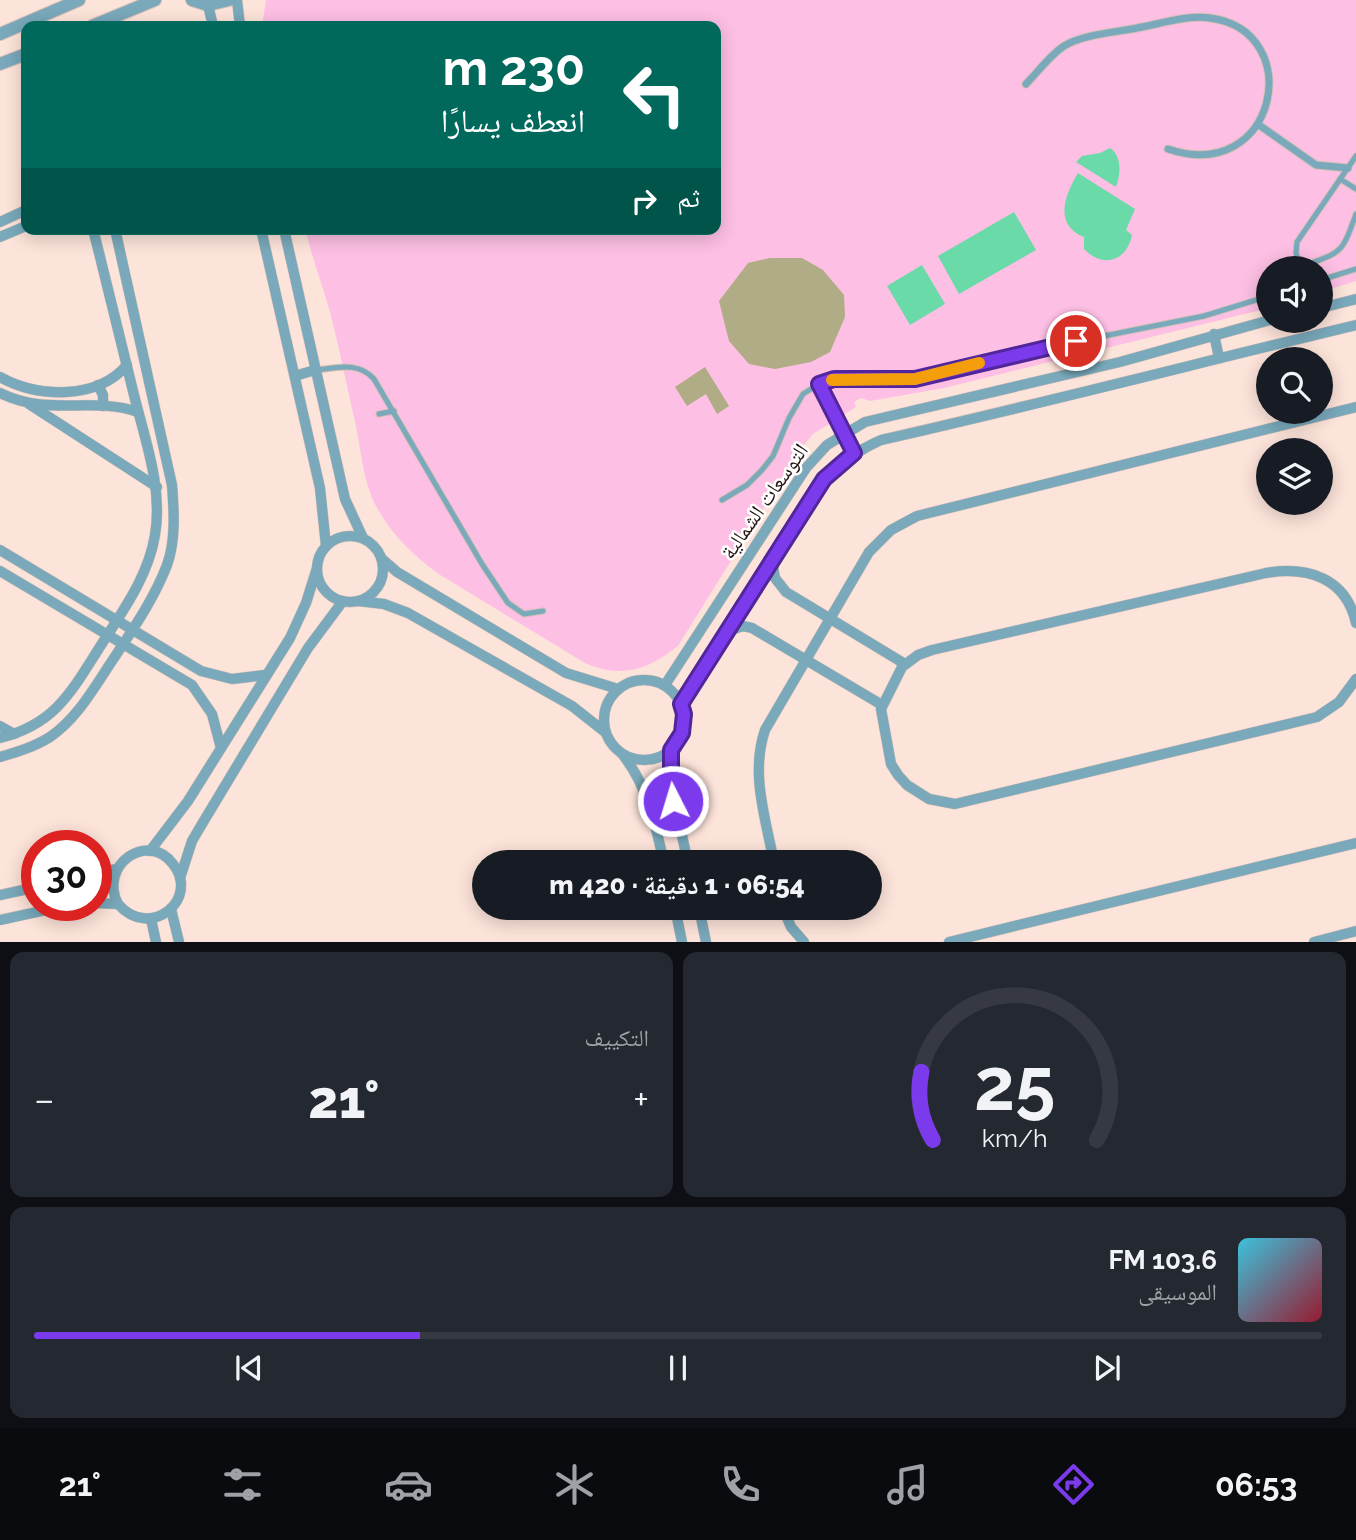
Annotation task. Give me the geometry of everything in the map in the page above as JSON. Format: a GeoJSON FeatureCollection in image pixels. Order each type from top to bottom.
{"type":"FeatureCollection","features":[{"type":"Feature","properties":{"kind":"street"},"geometry":{"type":"LineString","coordinates":[[30,21],[79,0]]}},
{"type":"Feature","properties":{"kind":"street"},"geometry":{"type":"LineString","coordinates":[[104,21],[155,0]]}},
{"type":"Feature","properties":{"kind":"street"},"geometry":{"type":"LineString","coordinates":[[192,0],[208,5],[229,0]]}},
{"type":"Feature","properties":{"kind":"street"},"geometry":{"type":"LineString","coordinates":[[237,0],[239,21]]}},
{"type":"Feature","properties":{"kind":"street"},"geometry":{"type":"LineString","coordinates":[[208,5],[212,21]]}},
{"type":"Feature","properties":{"kind":"street"},"geometry":{"type":"LineString","coordinates":[[1027,84],[1060,49],[1072,42],[1190,18],[1212,18],[1242,30],[1258,44],[1268,75],[1268,95],[1259,125],[1235,146],[1214,153],[1191,155],[1168,149]]}},
{"type":"Feature","properties":{"kind":"street"},"geometry":{"type":"LineString","coordinates":[[0,34],[21,25]]}},
{"type":"Feature","properties":{"kind":"street"},"geometry":{"type":"LineString","coordinates":[[0,64],[21,56]]}},
{"type":"Feature","properties":{"kind":"street"},"geometry":{"type":"LineString","coordinates":[[1259,125],[1315,165],[1348,168]]}},
{"type":"Feature","properties":{"kind":"street"},"geometry":{"type":"LineString","coordinates":[[2,219],[21,212]]}},
{"type":"Feature","properties":{"kind":"street"},"geometry":{"type":"LineString","coordinates":[[0,237],[21,228]]}},
{"type":"Feature","properties":{"kind":"street"},"geometry":{"type":"LineString","coordinates":[[0,738],[36,725],[56,711],[72,692],[140,582],[155,536],[157,487],[94,235]]}},
{"type":"Feature","properties":{"kind":"street"},"geometry":{"type":"LineString","coordinates":[[0,757],[27,749],[49,737],[69,721],[85,702],[146,610],[167,565],[174,512],[172,485],[116,235]]}},
{"type":"Feature","properties":{"kind":"street"},"geometry":{"type":"LineString","coordinates":[[262,235],[320,488],[326,546]]}},
{"type":"Feature","properties":{"kind":"street"},"geometry":{"type":"LineString","coordinates":[[285,235],[345,499],[363,538],[378,550],[382,559],[397,572],[549,664],[593,683],[618,690]]}},
{"type":"Feature","properties":{"kind":"street"},"geometry":{"type":"LineString","coordinates":[[1333,304],[1356,299]]}},
{"type":"Feature","properties":{"kind":"street","name":"التوسعات الشمالية"},"geometry":{"type":"LineString","coordinates":[[665,685],[796,481],[816,456],[844,433],[865,422],[1120,362],[1256,324]]}},
{"type":"Feature","properties":{"kind":"street"},"geometry":{"type":"LineString","coordinates":[[681,704],[824,479],[854,453],[881,440],[1048,402],[1356,325]]}},
{"type":"Feature","properties":{"kind":"street"},"geometry":{"type":"LineString","coordinates":[[1214,334],[1219,358]]}},
{"type":"Feature","properties":{"kind":"street"},"geometry":{"type":"LineString","coordinates":[[0,377],[21,387],[60,392],[109,381],[127,365]]}},
{"type":"Feature","properties":{"kind":"street"},"geometry":{"type":"LineString","coordinates":[[295,376],[315,370]]}},
{"type":"Feature","properties":{"kind":"street"},"geometry":{"type":"LineString","coordinates":[[98,385],[103,395],[103,406]]}},
{"type":"Feature","properties":{"kind":"street"},"geometry":{"type":"LineString","coordinates":[[0,393],[29,404],[157,487]]}},
{"type":"Feature","properties":{"kind":"street"},"geometry":{"type":"LineString","coordinates":[[29,404],[53,407],[115,406],[138,412]]}},
{"type":"Feature","properties":{"kind":"street"},"geometry":{"type":"LineString","coordinates":[[772,850],[758,779],[760,746],[765,730],[869,552],[891,530],[917,516],[1356,407]]}},
{"type":"Feature","properties":{"kind":"street"},"geometry":{"type":"LineString","coordinates":[[844,433],[854,453]]}},
{"type":"Feature","properties":{"kind":"street"},"geometry":{"type":"LineString","coordinates":[[150,851],[176,819],[289,638],[306,604],[318,560],[326,546],[344,536],[363,538]]}},
{"type":"Feature","properties":{"kind":"street"},"geometry":{"type":"LineString","coordinates":[[0,550],[201,671],[232,679],[265,675]]}},
{"type":"Feature","properties":{"kind":"street"},"geometry":{"type":"LineString","coordinates":[[358,601],[376,590],[381,580],[382,559]]}},
{"type":"Feature","properties":{"kind":"street"},"geometry":{"type":"LineString","coordinates":[[772,560],[775,578],[780,586],[905,664]]}},
{"type":"Feature","properties":{"kind":"street"},"geometry":{"type":"LineString","coordinates":[[317,568],[318,577],[327,593],[343,601],[384,604],[408,613],[572,706],[606,732]]}},
{"type":"Feature","properties":{"kind":"street"},"geometry":{"type":"LineString","coordinates":[[0,570],[192,685],[212,714],[221,748]]}},
{"type":"Feature","properties":{"kind":"street"},"geometry":{"type":"LineString","coordinates":[[1356,623],[1354,607],[1331,583],[1316,575],[1283,570],[932,650],[905,664],[882,705],[891,764],[898,775],[907,785],[929,799],[955,804],[1317,717],[1339,702],[1356,680]]}},
{"type":"Feature","properties":{"kind":"street"},"geometry":{"type":"LineString","coordinates":[[180,878],[169,859],[150,851],[131,855],[117,869],[113,887],[118,904],[129,914],[151,919],[171,909],[179,895],[180,878],[192,841],[307,648],[343,601]]}},
{"type":"Feature","properties":{"kind":"street"},"geometry":{"type":"LineString","coordinates":[[727,631],[751,628],[882,705]]}},
{"type":"Feature","properties":{"kind":"street"},"geometry":{"type":"LineString","coordinates":[[622,754],[642,760],[653,759],[671,750],[682,733],[684,714],[681,704],[665,685],[641,680],[625,684],[611,696],[604,713],[609,741],[622,754],[647,795],[661,850]]}},
{"type":"Feature","properties":{"kind":"street"},"geometry":{"type":"LineString","coordinates":[[0,726],[14,734]]}},
{"type":"Feature","properties":{"kind":"street"},"geometry":{"type":"LineString","coordinates":[[671,750],[671,785],[685,850]]}},
{"type":"Feature","properties":{"kind":"street"},"geometry":{"type":"LineString","coordinates":[[949,942],[1356,843]]}},
{"type":"Feature","properties":{"kind":"street"},"geometry":{"type":"LineString","coordinates":[[112,870],[117,869]]}},
{"type":"Feature","properties":{"kind":"street"},"geometry":{"type":"LineString","coordinates":[[0,895],[21,890]]}},
{"type":"Feature","properties":{"kind":"street"},"geometry":{"type":"LineString","coordinates":[[112,904],[118,904]]}},
{"type":"Feature","properties":{"kind":"street"},"geometry":{"type":"LineString","coordinates":[[171,909],[179,942]]}},
{"type":"Feature","properties":{"kind":"street"},"geometry":{"type":"LineString","coordinates":[[0,920],[21,915]]}},
{"type":"Feature","properties":{"kind":"street"},"geometry":{"type":"LineString","coordinates":[[151,919],[156,942]]}},
{"type":"Feature","properties":{"kind":"street"},"geometry":{"type":"LineString","coordinates":[[677,920],[682,942]]}},
{"type":"Feature","properties":{"kind":"street"},"geometry":{"type":"LineString","coordinates":[[701,920],[706,942]]}},
{"type":"Feature","properties":{"kind":"street"},"geometry":{"type":"LineString","coordinates":[[788,920],[804,942]]}},
{"type":"Feature","properties":{"kind":"street"},"geometry":{"type":"LineString","coordinates":[[1314,942],[1356,931]]}},
{"type":"Feature","properties":{"kind":"lane"},"geometry":{"type":"LineString","coordinates":[[1297,256],[1297,242],[1356,156]]}},
{"type":"Feature","properties":{"kind":"lane"},"geometry":{"type":"LineString","coordinates":[[1340,179],[1356,189]]}},
{"type":"Feature","properties":{"kind":"lane"},"geometry":{"type":"LineString","coordinates":[[1327,256],[1339,251],[1345,243],[1356,214]]}},
{"type":"Feature","properties":{"kind":"lane"},"geometry":{"type":"LineString","coordinates":[[1333,276],[1356,269]]}},
{"type":"Feature","properties":{"kind":"lane"},"geometry":{"type":"LineString","coordinates":[[722,500],[747,485],[762,470],[773,456],[789,418],[803,394],[819,384],[834,379],[915,379],[1024,352],[1204,316],[1256,300]]}},
{"type":"Feature","properties":{"kind":"lane"},"geometry":{"type":"LineString","coordinates":[[315,370],[347,366],[364,370],[374,379],[482,564],[508,603],[524,614],[543,611]]}},
{"type":"Feature","properties":{"kind":"lane"},"geometry":{"type":"LineString","coordinates":[[819,384],[844,433]]}},
{"type":"Feature","properties":{"kind":"lane"},"geometry":{"type":"LineString","coordinates":[[379,414],[394,411]]}},
{"type":"Feature","properties":{"kind":"shaded area"},"geometry":{"type":"Polygon","coordinates":[[[266,0],[1356,0],[1356,281],[1333,288],[1333,256],[1256,256],[1256,311],[944,388],[870,401],[861,398],[854,402],[856,407],[813,434],[800,450],[678,646],[656,661],[634,669],[610,670],[585,663],[437,573],[388,526],[371,496],[330,312],[307,235],[721,235],[721,21],[263,21],[266,0]]]}},
{"type":"Feature","properties":{"kind":"shaded area"},"geometry":{"type":"Polygon","coordinates":[[[1110,148],[1117,156],[1119,166],[1116,187],[1076,162],[1082,156],[1110,148]]]}},
{"type":"Feature","properties":{"kind":"shaded area"},"geometry":{"type":"Polygon","coordinates":[[[1078,173],[1135,209],[1126,230],[1132,235],[1120,256],[1106,260],[1091,255],[1084,249],[1084,237],[1068,225],[1064,208],[1078,173]]]}},
{"type":"Feature","properties":{"kind":"shaded area"},"geometry":{"type":"Polygon","coordinates":[[[1014,212],[1036,250],[959,294],[938,256],[1014,212]]]}},
{"type":"Feature","properties":{"kind":"shaded area"},"geometry":{"type":"Polygon","coordinates":[[[922,265],[945,304],[910,325],[887,286],[922,265]]]}},
{"type":"Feature","properties":{"kind":"building"},"geometry":{"type":"Polygon","coordinates":[[[770,258],[802,258],[823,270],[844,295],[845,317],[830,352],[811,362],[775,369],[749,364],[729,341],[719,301],[748,263],[770,258]]]}},
{"type":"Feature","properties":{"kind":"building"},"geometry":{"type":"Polygon","coordinates":[[[705,367],[729,406],[717,414],[706,394],[687,406],[675,387],[705,367]]]}},
{"type":"Feature","properties":{"kind":"slow traffic"},"geometry":{"type":"LineString","coordinates":[[832,380],[915,379],[979,363]]}},
{"type":"Feature","properties":{"kind":"route"},"geometry":{"type":"LineString","coordinates":[[673,801],[671,750],[678,742],[684,724],[681,704],[824,479],[854,453],[819,384],[834,379],[915,379],[1076,341]]}}]}
